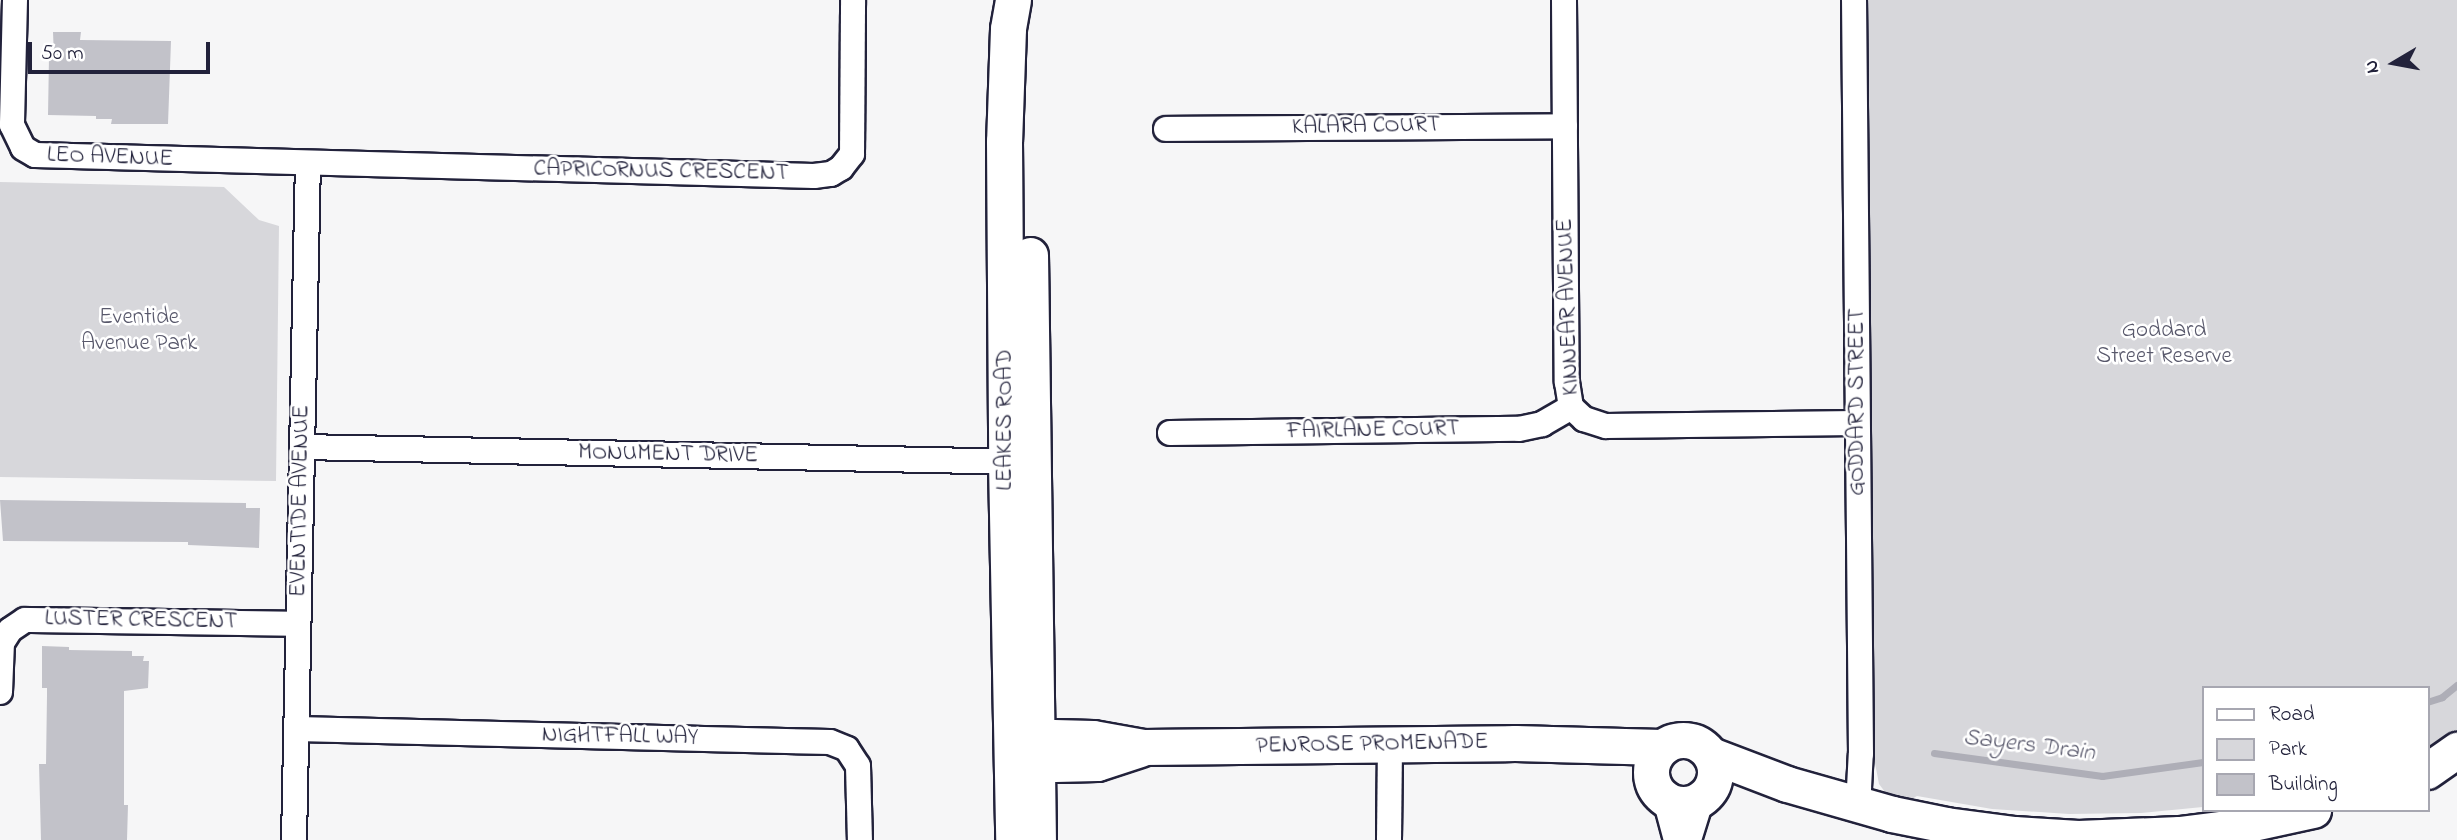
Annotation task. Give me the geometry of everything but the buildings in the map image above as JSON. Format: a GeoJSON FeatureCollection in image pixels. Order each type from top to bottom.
{"type":"FeatureCollection","features":[{"type":"Feature","properties":{"kind":"street","name":"LEO AVENUE"},"geometry":{"type":"LineString","coordinates":[[15,0],[12,125],[23,148],[35,155],[308,163]]}},
{"type":"Feature","properties":{"kind":"street","name":"CAPRICORNUS CRESCENT"},"geometry":{"type":"LineString","coordinates":[[308,163],[831,174],[845,163],[853,144],[853,0]]}},
{"type":"Feature","properties":{"kind":"street","name":"LEAKES ROAD"},"geometry":{"type":"LineString","coordinates":[[1013,0],[1005,129],[1019,462],[1024,750],[1038,840]]}},
{"type":"Feature","properties":{"kind":"street","name":"LEAKES ROAD"},"geometry":{"type":"LineString","coordinates":[[1019,462],[1028,80],[1024,0]]}},
{"type":"Feature","properties":{"kind":"street","name":"KINNEAR AVENUE"},"geometry":{"type":"LineString","coordinates":[[1564,0],[1567,382],[1571,407],[1584,419],[1606,426],[1857,423]]}},
{"type":"Feature","properties":{"kind":"street","name":"GODDARD STREET"},"geometry":{"type":"LineString","coordinates":[[1852,802],[1859,788],[1861,754],[1854,0]]}},
{"type":"Feature","properties":{"kind":"street","name":"KALARA COURT"},"geometry":{"type":"LineString","coordinates":[[1167,129],[1565,126]]}},
{"type":"Feature","properties":{"kind":"street","name":"EVENTIDE AVENUE"},"geometry":{"type":"LineString","coordinates":[[294,840],[308,163]]}},
{"type":"Feature","properties":{"kind":"street","name":"FAIRLANE COURT"},"geometry":{"type":"LineString","coordinates":[[1170,433],[1519,429],[1542,424],[1571,407]]}},
{"type":"Feature","properties":{"kind":"street","name":"MONUMENT DRIVE"},"geometry":{"type":"LineString","coordinates":[[302,447],[1019,462]]}},
{"type":"Feature","properties":{"kind":"street","name":"LUSTER CRESCENT"},"geometry":{"type":"LineString","coordinates":[[0,692],[2,643],[10,630],[26,620],[298,624]]}},
{"type":"Feature","properties":{"kind":"street","name":"NIGHTFALL WAY"},"geometry":{"type":"LineString","coordinates":[[297,729],[830,742],[847,749],[858,766],[860,840]]}},
{"type":"Feature","properties":{"kind":"street","name":"PENROSE PROMENADE"},"geometry":{"type":"LineString","coordinates":[[1024,750],[1093,738],[1143,747],[1572,743],[1601,747],[1661,747]]}},
{"type":"Feature","properties":{"kind":"street"},"geometry":{"type":"LineString","coordinates":[[1676,840],[1651,767],[1661,747],[1679,739],[1698,742],[1711,755],[1787,784],[1975,835],[2139,837],[2235,827],[2304,812]]}},
{"type":"Feature","properties":{"kind":"street"},"geometry":{"type":"LineString","coordinates":[[1389,840],[1390,744]]}},
{"type":"Feature","properties":{"kind":"street","name":"PENROSE PROMENADE"},"geometry":{"type":"LineString","coordinates":[[1601,747],[1659,791]]}},
{"type":"Feature","properties":{"kind":"street","name":"LEAKES ROAD"},"geometry":{"type":"LineString","coordinates":[[1013,840],[1024,750]]}},
{"type":"Feature","properties":{"kind":"street"},"geometry":{"type":"LineString","coordinates":[[2429,771],[2457,750]]}},
{"type":"Feature","properties":{"kind":"street"},"geometry":{"type":"LineString","coordinates":[[1689,840],[1716,771],[1711,755]]}},
{"type":"Feature","properties":{"kind":"street"},"geometry":{"type":"LineString","coordinates":[[2429,773],[2457,768]]}},
{"type":"Feature","properties":{"kind":"street"},"geometry":{"type":"LineString","coordinates":[[1659,791],[1684,804],[1704,796],[1787,784]]}},
{"type":"Feature","properties":{"kind":"green space","name":"Goddard Street Reserve"},"geometry":{"type":"Polygon","coordinates":[[[1868,0],[2457,0],[2457,742],[2429,747],[2429,686],[2202,686],[2202,807],[2141,813],[2069,814],[1992,809],[1917,796],[1906,802],[1885,792],[1879,784],[1875,763],[1868,0]]]}},
{"type":"Feature","properties":{"kind":"green space","name":"Eventide Avenue Park"},"geometry":{"type":"Polygon","coordinates":[[[0,182],[224,187],[259,220],[279,226],[276,481],[0,477],[0,182]]]}},
{"type":"Feature","properties":{"kind":"waterway","name":"Sayers Drain"},"geometry":{"type":"LineString","coordinates":[[2429,701],[2442,697],[2457,685]]}},
{"type":"Feature","properties":{"kind":"waterway","name":"Sayers Drain"},"geometry":{"type":"LineString","coordinates":[[1934,753],[2102,776],[2202,762]]}}]}
